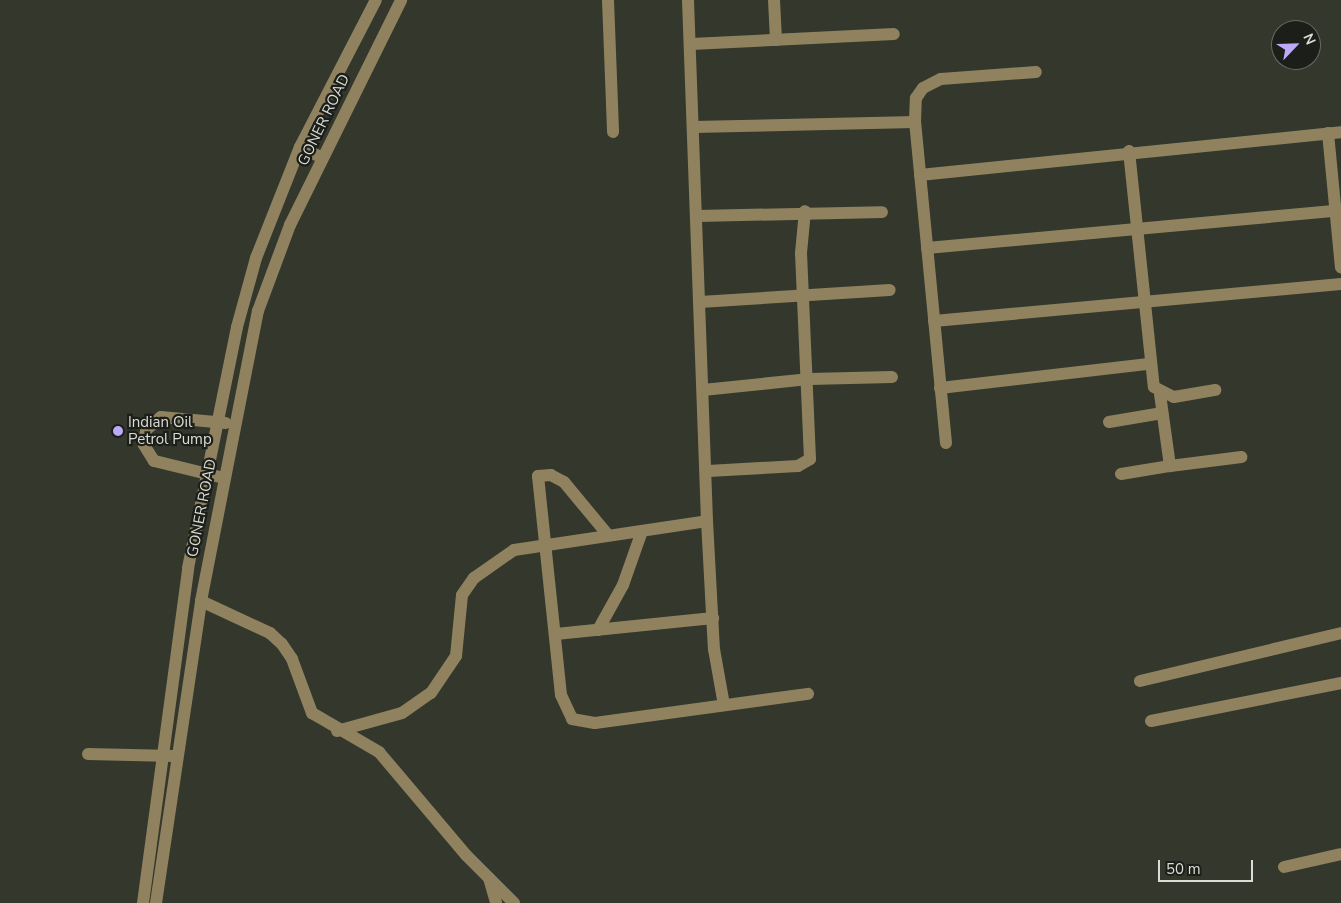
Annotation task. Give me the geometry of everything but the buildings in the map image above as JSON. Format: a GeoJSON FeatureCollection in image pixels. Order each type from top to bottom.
{"type":"FeatureCollection","features":[{"type":"Feature","properties":{"kind":"street","name":"GONER ROAD"},"geometry":{"type":"LineString","coordinates":[[143,903],[166,755],[178,636],[205,474],[256,258],[300,147],[376,0]]}},
{"type":"Feature","properties":{"kind":"street","name":"GONER ROAD"},"geometry":{"type":"LineString","coordinates":[[156,903],[182,756],[201,601],[258,311],[290,225],[402,0]]}},
{"type":"Feature","properties":{"kind":"street"},"geometry":{"type":"LineString","coordinates":[[608,0],[614,132]]}},
{"type":"Feature","properties":{"kind":"street"},"geometry":{"type":"LineString","coordinates":[[688,0],[703,390],[708,471],[707,521],[713,618],[724,705]]}},
{"type":"Feature","properties":{"kind":"street"},"geometry":{"type":"LineString","coordinates":[[774,0],[776,40]]}},
{"type":"Feature","properties":{"kind":"street"},"geometry":{"type":"LineString","coordinates":[[691,44],[894,34]]}},
{"type":"Feature","properties":{"kind":"street"},"geometry":{"type":"LineString","coordinates":[[946,443],[915,122],[916,98],[924,88],[941,79],[1036,72]]}},
{"type":"Feature","properties":{"kind":"street"},"geometry":{"type":"LineString","coordinates":[[693,127],[915,122]]}},
{"type":"Feature","properties":{"kind":"street"},"geometry":{"type":"LineString","coordinates":[[920,175],[1129,151],[1335,132],[1341,267]]}},
{"type":"Feature","properties":{"kind":"street"},"geometry":{"type":"LineString","coordinates":[[300,147],[323,158]]}},
{"type":"Feature","properties":{"kind":"street"},"geometry":{"type":"LineString","coordinates":[[1129,151],[1150,364],[1160,394],[1170,466]]}},
{"type":"Feature","properties":{"kind":"street"},"geometry":{"type":"LineString","coordinates":[[927,248],[1137,227],[1338,210]]}},
{"type":"Feature","properties":{"kind":"street"},"geometry":{"type":"LineString","coordinates":[[697,216],[805,211],[882,212]]}},
{"type":"Feature","properties":{"kind":"street"},"geometry":{"type":"LineString","coordinates":[[708,471],[798,466],[810,459],[810,379],[803,293],[805,211]]}},
{"type":"Feature","properties":{"kind":"street"},"geometry":{"type":"LineString","coordinates":[[934,321],[1341,284]]}},
{"type":"Feature","properties":{"kind":"street"},"geometry":{"type":"LineString","coordinates":[[700,302],[803,293],[890,290]]}},
{"type":"Feature","properties":{"kind":"street"},"geometry":{"type":"LineString","coordinates":[[940,388],[1150,364]]}},
{"type":"Feature","properties":{"kind":"street"},"geometry":{"type":"LineString","coordinates":[[703,390],[810,379],[892,378]]}},
{"type":"Feature","properties":{"kind":"street"},"geometry":{"type":"LineString","coordinates":[[1160,394],[1174,397],[1215,390]]}},
{"type":"Feature","properties":{"kind":"street"},"geometry":{"type":"LineString","coordinates":[[1109,422],[1162,413]]}},
{"type":"Feature","properties":{"kind":"street"},"geometry":{"type":"LineString","coordinates":[[224,478],[154,460],[144,444],[146,430],[162,417],[218,421],[235,425]]}},
{"type":"Feature","properties":{"kind":"street"},"geometry":{"type":"LineString","coordinates":[[1122,474],[1240,457]]}},
{"type":"Feature","properties":{"kind":"street"},"geometry":{"type":"LineString","coordinates":[[608,535],[564,482],[543,474],[537,486],[556,634],[561,695],[572,719],[595,723],[808,694]]}},
{"type":"Feature","properties":{"kind":"street"},"geometry":{"type":"LineString","coordinates":[[337,731],[420,704],[449,671],[456,656],[460,602],[474,578],[514,550],[707,521]]}},
{"type":"Feature","properties":{"kind":"street"},"geometry":{"type":"LineString","coordinates":[[598,630],[623,586],[642,531]]}},
{"type":"Feature","properties":{"kind":"street"},"geometry":{"type":"LineString","coordinates":[[201,601],[270,633],[282,644],[292,659],[312,713],[337,731],[379,752],[514,903]]}},
{"type":"Feature","properties":{"kind":"street"},"geometry":{"type":"LineString","coordinates":[[556,634],[713,618]]}},
{"type":"Feature","properties":{"kind":"street"},"geometry":{"type":"LineString","coordinates":[[1140,680],[1341,633]]}},
{"type":"Feature","properties":{"kind":"street"},"geometry":{"type":"LineString","coordinates":[[1151,721],[1341,683]]}},
{"type":"Feature","properties":{"kind":"street"},"geometry":{"type":"LineString","coordinates":[[88,754],[182,756]]}},
{"type":"Feature","properties":{"kind":"street"},"geometry":{"type":"LineString","coordinates":[[1284,867],[1341,854]]}},
{"type":"Feature","properties":{"kind":"street"},"geometry":{"type":"LineString","coordinates":[[488,876],[496,903]]}},
{"type":"Feature","properties":{"kind":"place","name":"Indian Oil Petrol Pump"},"geometry":{"type":"Point","coordinates":[118,431]}}]}
